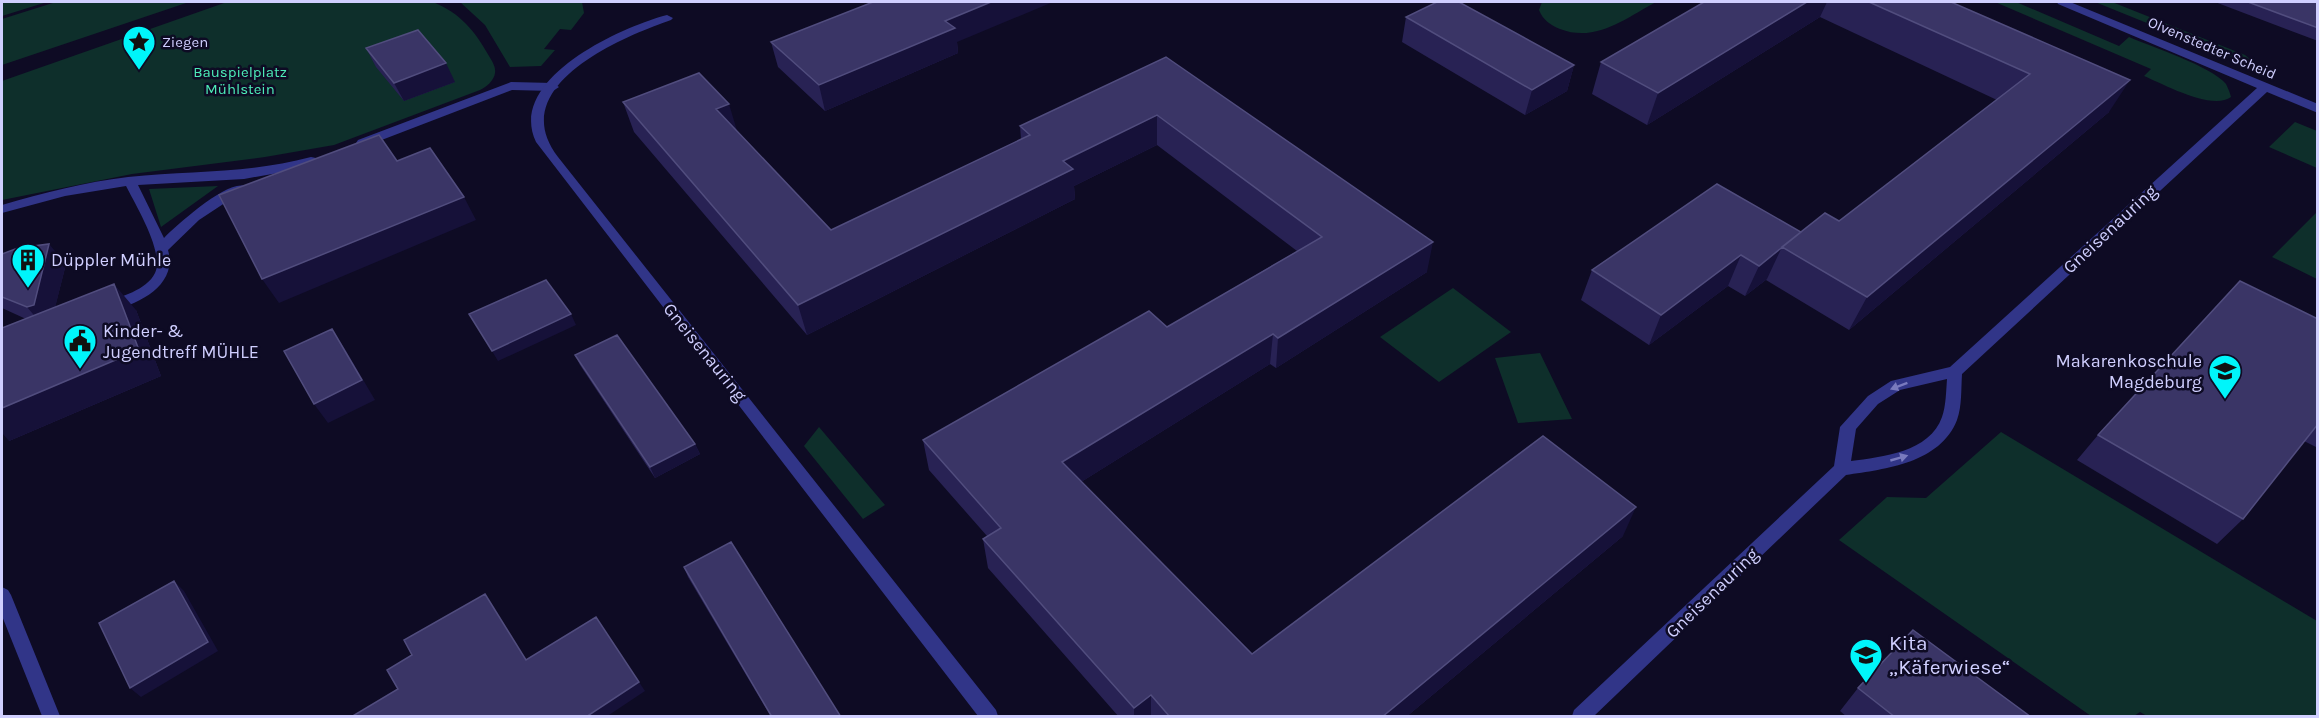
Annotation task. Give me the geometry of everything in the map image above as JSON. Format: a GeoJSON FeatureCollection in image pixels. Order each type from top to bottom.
{"type":"FeatureCollection","features":[{"type":"Feature","properties":{"kind":"street","name":"Olvenstedter Scheid"},"geometry":{"type":"LineString","coordinates":[[2062,2],[2318,109]]}},
{"type":"Feature","properties":{"kind":"street","name":"Gneisenauring"},"geometry":{"type":"LineString","coordinates":[[666,18],[620,35],[594,49],[568,70],[543,100],[536,122],[540,138],[554,159],[989,717]]}},
{"type":"Feature","properties":{"kind":"street"},"geometry":{"type":"LineString","coordinates":[[345,149],[511,86],[553,87]]}},
{"type":"Feature","properties":{"kind":"street","name":"Gneisenauring"},"geometry":{"type":"LineString","coordinates":[[1955,372],[2265,87]]}},
{"type":"Feature","properties":{"kind":"street"},"geometry":{"type":"LineString","coordinates":[[161,249],[195,217],[225,196],[295,166],[325,156]]}},
{"type":"Feature","properties":{"kind":"street"},"geometry":{"type":"LineString","coordinates":[[2,209],[66,192],[129,181],[256,174],[295,166]]}},
{"type":"Feature","properties":{"kind":"street"},"geometry":{"type":"LineString","coordinates":[[95,312],[136,295],[153,284],[165,266],[161,249],[129,181]]}},
{"type":"Feature","properties":{"kind":"street"},"geometry":{"type":"LineString","coordinates":[[1955,372],[1949,420],[1934,439],[1912,454],[1897,460],[1842,470],[1848,427],[1873,400],[1896,385],[1955,372]]}},
{"type":"Feature","properties":{"kind":"street","name":"Gneisenauring"},"geometry":{"type":"LineString","coordinates":[[1581,717],[1842,470]]}},
{"type":"Feature","properties":{"kind":"street"},"geometry":{"type":"LineString","coordinates":[[2,595],[51,717]]}},
{"type":"Feature","properties":{"kind":"green space"},"geometry":{"type":"Polygon","coordinates":[[[2,2],[47,2],[2,16],[2,2]]]}},
{"type":"Feature","properties":{"kind":"green space"},"geometry":{"type":"Polygon","coordinates":[[[56,2],[189,2],[2,65],[2,19],[56,2]]]}},
{"type":"Feature","properties":{"kind":"green space","name":"Bauspielplatz Mühlstein"},"geometry":{"type":"Polygon","coordinates":[[[227,2],[433,2],[459,17],[472,31],[484,47],[495,73],[493,79],[480,90],[334,145],[265,157],[132,174],[2,200],[2,81],[227,2]]]}},
{"type":"Feature","properties":{"kind":"green space"},"geometry":{"type":"Polygon","coordinates":[[[460,2],[582,2],[584,13],[571,30],[560,29],[544,49],[555,50],[541,66],[510,67],[485,25],[460,2]]]}},
{"type":"Feature","properties":{"kind":"green space"},"geometry":{"type":"Polygon","coordinates":[[[1542,2],[1656,2],[1610,27],[1586,33],[1573,33],[1550,24],[1543,17],[1539,10],[1542,2]]]}},
{"type":"Feature","properties":{"kind":"green space"},"geometry":{"type":"Polygon","coordinates":[[[1995,2],[2016,2],[2119,46],[2129,37],[2208,70],[2226,84],[2231,97],[2212,101],[2175,90],[2144,76],[2151,69],[1995,2]]]}},
{"type":"Feature","properties":{"kind":"green space"},"geometry":{"type":"Polygon","coordinates":[[[2095,2],[2112,2],[2245,55],[2263,70],[2095,2]]]}},
{"type":"Feature","properties":{"kind":"green space"},"geometry":{"type":"Polygon","coordinates":[[[2295,122],[2317,131],[2317,168],[2269,147],[2295,122]]]}},
{"type":"Feature","properties":{"kind":"green space"},"geometry":{"type":"Polygon","coordinates":[[[218,186],[161,227],[149,189],[218,186]]]}},
{"type":"Feature","properties":{"kind":"green space"},"geometry":{"type":"Polygon","coordinates":[[[2317,212],[2317,279],[2272,257],[2317,212]]]}},
{"type":"Feature","properties":{"kind":"green space"},"geometry":{"type":"Polygon","coordinates":[[[1453,288],[1511,332],[1439,382],[1380,337],[1453,288]]]}},
{"type":"Feature","properties":{"kind":"green space"},"geometry":{"type":"Polygon","coordinates":[[[1540,353],[1572,419],[1518,423],[1495,358],[1540,353]]]}},
{"type":"Feature","properties":{"kind":"green space"},"geometry":{"type":"Polygon","coordinates":[[[819,427],[885,505],[863,519],[804,446],[819,427]]]}},
{"type":"Feature","properties":{"kind":"green space"},"geometry":{"type":"Polygon","coordinates":[[[2001,432],[2317,621],[2317,716],[2147,716],[2140,712],[2134,716],[2091,716],[1839,540],[1887,497],[1926,498],[2001,432]]]}},
{"type":"Feature","properties":{"kind":"building"},"geometry":{"type":"Polygon","coordinates":[[[873,2],[991,2],[945,21],[955,28],[819,85],[771,42],[873,2]]]}},
{"type":"Feature","properties":{"kind":"building"},"geometry":{"type":"Polygon","coordinates":[[[1437,2],[1459,2],[1574,65],[1532,90],[1406,17],[1437,2]]]}},
{"type":"Feature","properties":{"kind":"building"},"geometry":{"type":"Polygon","coordinates":[[[1704,2],[1807,2],[1658,93],[1601,62],[1704,2]]]}},
{"type":"Feature","properties":{"kind":"building"},"geometry":{"type":"Polygon","coordinates":[[[1869,2],[1951,2],[2130,80],[1867,297],[1782,247],[1825,213],[1839,221],[2030,74],[1869,2]]]}},
{"type":"Feature","properties":{"kind":"building"},"geometry":{"type":"Polygon","coordinates":[[[2248,2],[2318,2],[2318,28],[2248,2]]]}},
{"type":"Feature","properties":{"kind":"building"},"geometry":{"type":"Polygon","coordinates":[[[418,30],[446,63],[394,83],[366,48],[418,30]]]}},
{"type":"Feature","properties":{"kind":"building"},"geometry":{"type":"Polygon","coordinates":[[[1166,57],[1433,242],[1278,338],[1273,334],[1062,462],[1252,654],[1543,436],[1636,507],[1382,717],[1170,717],[1151,695],[1134,708],[983,539],[1001,528],[923,440],[1149,311],[1167,327],[1322,237],[1157,115],[1063,161],[1073,169],[798,305],[623,102],[699,73],[729,104],[716,109],[831,230],[1030,135],[1020,126],[1166,57]]]}},
{"type":"Feature","properties":{"kind":"building"},"geometry":{"type":"Polygon","coordinates":[[[379,135],[397,161],[430,148],[464,197],[262,279],[219,195],[379,135]]]}},
{"type":"Feature","properties":{"kind":"building"},"geometry":{"type":"Polygon","coordinates":[[[1717,184],[1801,232],[1759,266],[1741,255],[1661,315],[1592,270],[1717,184]]]}},
{"type":"Feature","properties":{"kind":"building"},"geometry":{"type":"Polygon","coordinates":[[[49,244],[34,305],[27,307],[2,297],[2,254],[18,248],[49,244]]]}},
{"type":"Feature","properties":{"kind":"building"},"geometry":{"type":"Polygon","coordinates":[[[546,280],[571,314],[492,351],[469,314],[546,280]]]}},
{"type":"Feature","properties":{"kind":"building"},"geometry":{"type":"Polygon","coordinates":[[[2240,281],[2318,319],[2318,424],[2243,519],[2098,435],[2240,281]]]}},
{"type":"Feature","properties":{"kind":"building"},"geometry":{"type":"Polygon","coordinates":[[[114,284],[139,350],[2,408],[2,328],[114,284]]]}},
{"type":"Feature","properties":{"kind":"building"},"geometry":{"type":"Polygon","coordinates":[[[332,329],[362,380],[314,404],[284,351],[332,329]]]}},
{"type":"Feature","properties":{"kind":"building"},"geometry":{"type":"Polygon","coordinates":[[[617,335],[695,444],[650,467],[575,355],[617,335]]]}},
{"type":"Feature","properties":{"kind":"building"},"geometry":{"type":"Polygon","coordinates":[[[731,542],[841,717],[772,717],[684,567],[731,542]]]}},
{"type":"Feature","properties":{"kind":"building"},"geometry":{"type":"Polygon","coordinates":[[[174,581],[208,642],[130,688],[99,623],[174,581]]]}},
{"type":"Feature","properties":{"kind":"building"},"geometry":{"type":"Polygon","coordinates":[[[485,594],[526,660],[596,617],[639,682],[586,717],[351,717],[398,689],[387,670],[412,655],[404,640],[485,594]]]}},
{"type":"Feature","properties":{"kind":"building"},"geometry":{"type":"Polygon","coordinates":[[[1913,630],[2031,717],[1895,717],[1858,688],[1913,630]]]}},
{"type":"Feature","properties":{"kind":"place","name":"Ziegen"},"geometry":{"type":"Point","coordinates":[139,71]}},
{"type":"Feature","properties":{"kind":"place","name":"Düppler Mühle"},"geometry":{"type":"Point","coordinates":[28,289]}},
{"type":"Feature","properties":{"kind":"place","name":"Kinder- & Jugendtreff MÜHLE"},"geometry":{"type":"Point","coordinates":[80,370]}},
{"type":"Feature","properties":{"kind":"place","name":"Makarenkoschule Magdeburg"},"geometry":{"type":"Point","coordinates":[2225,400]}},
{"type":"Feature","properties":{"kind":"place","name":"Kita „Käferwiese“"},"geometry":{"type":"Point","coordinates":[1866,684]}}]}
